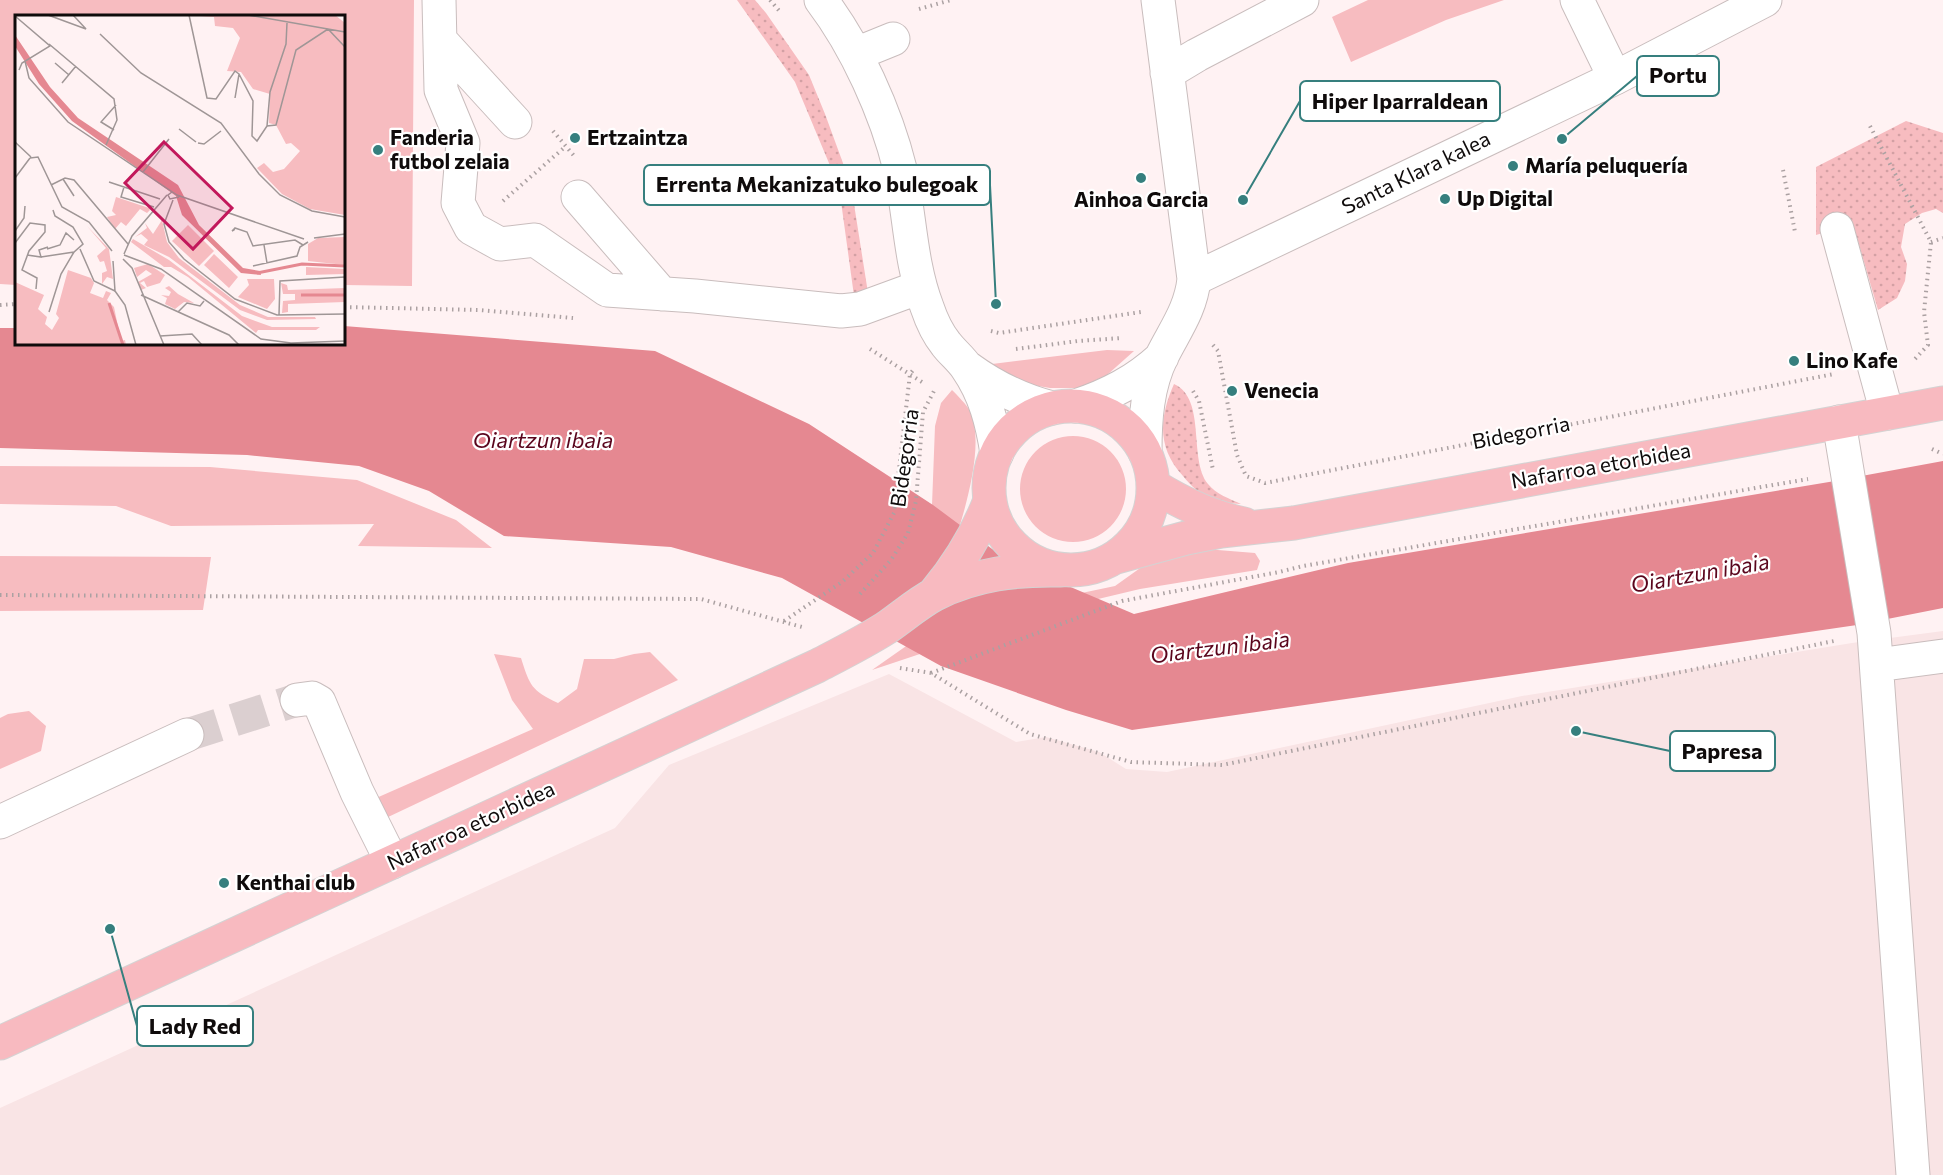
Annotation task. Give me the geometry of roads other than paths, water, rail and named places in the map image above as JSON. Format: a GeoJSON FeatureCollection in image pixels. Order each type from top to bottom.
{"type":"FeatureCollection","features":[{"type":"Feature","properties":{"kind":"main road","name":"Nafarroa etorbidea"},"geometry":{"type":"LineString","coordinates":[[1116,557],[1186,538],[1294,523],[1932,405]]}},
{"type":"Feature","properties":{"kind":"main road"},"geometry":{"type":"LineString","coordinates":[[1064,407],[1094,409],[1124,425],[1137,438],[1145,453],[1153,475],[1154,486],[1148,518],[1130,546],[1116,557],[1090,568],[1061,570],[1040,565],[1021,554],[1006,539],[996,520],[990,500],[992,468],[997,453],[1007,437],[1035,414],[1064,407]]}},
{"type":"Feature","properties":{"kind":"main road","name":"Nafarroa etorbidea"},"geometry":{"type":"LineString","coordinates":[[1154,486],[1204,513],[1258,527]]}},
{"type":"Feature","properties":{"kind":"main road","name":"Nafarroa etorbidea"},"geometry":{"type":"LineString","coordinates":[[934,595],[968,550],[981,526],[990,500]]}},
{"type":"Feature","properties":{"kind":"main road","name":"Nafarroa etorbidea"},"geometry":{"type":"LineString","coordinates":[[0,1043],[817,666],[886,628],[934,595],[964,582],[995,574],[1028,569],[1061,570]]}},
{"type":"Feature","properties":{"kind":"street"},"geometry":{"type":"LineString","coordinates":[[439,0],[441,90],[463,143],[458,203],[471,228],[500,244],[535,240],[607,290],[695,296],[841,312],[860,309],[920,287]]}},
{"type":"Feature","properties":{"kind":"street"},"geometry":{"type":"LineString","coordinates":[[821,0],[837,21],[856,54],[880,107],[900,168],[920,287],[927,310],[945,342],[966,367],[988,408],[997,453]]}},
{"type":"Feature","properties":{"kind":"street"},"geometry":{"type":"LineString","coordinates":[[1145,453],[1147,405],[1153,380],[1162,357],[1180,326],[1192,294],[1194,279],[1158,0]]}},
{"type":"Feature","properties":{"kind":"street"},"geometry":{"type":"LineString","coordinates":[[1167,73],[1302,0]]}},
{"type":"Feature","properties":{"kind":"street"},"geometry":{"type":"LineString","coordinates":[[1577,0],[1615,78]]}},
{"type":"Feature","properties":{"kind":"street","name":"Santa Klara kalea"},"geometry":{"type":"LineString","coordinates":[[1194,279],[1615,78],[1765,0]]}},
{"type":"Feature","properties":{"kind":"street"},"geometry":{"type":"LineString","coordinates":[[856,54],[893,39]]}},
{"type":"Feature","properties":{"kind":"street"},"geometry":{"type":"LineString","coordinates":[[440,40],[515,122]]}},
{"type":"Feature","properties":{"kind":"street"},"geometry":{"type":"LineString","coordinates":[[578,197],[662,294]]}},
{"type":"Feature","properties":{"kind":"street"},"geometry":{"type":"LineString","coordinates":[[1837,229],[1887,414]]}},
{"type":"Feature","properties":{"kind":"street"},"geometry":{"type":"LineString","coordinates":[[966,367],[1006,393],[1029,402],[1064,407],[1123,388],[1162,357]]}},
{"type":"Feature","properties":{"kind":"street"},"geometry":{"type":"LineString","coordinates":[[1839,422],[1874,633],[1913,1175]]}},
{"type":"Feature","properties":{"kind":"street"},"geometry":{"type":"LineString","coordinates":[[1877,665],[1943,656]]}},
{"type":"Feature","properties":{"kind":"street"},"geometry":{"type":"LineString","coordinates":[[297,700],[312,698],[319,702],[357,792],[392,862]]}},
{"type":"Feature","properties":{"kind":"street"},"geometry":{"type":"LineString","coordinates":[[0,822],[187,735]]}},
{"type":"Feature","properties":{"kind":"water","name":"Oiartzun ibaia"},"geometry":{"type":"Polygon","coordinates":[[[345,326],[655,351],[809,424],[933,505],[1007,560],[1134,614],[1348,563],[1943,461],[1943,608],[1857,625],[1132,730],[1066,710],[941,666],[782,578],[671,547],[504,536],[429,491],[359,466],[247,455],[0,448],[0,328],[15,328],[15,345],[345,345],[345,326]]]}},
{"type":"Feature","properties":{"kind":"tunnel"},"geometry":{"type":"LineString","coordinates":[[187,735],[297,700]]}},
{"type":"Feature","properties":{"kind":"place","name":"Ertzaintza"},"geometry":{"type":"Point","coordinates":[575,138]}},
{"type":"Feature","properties":{"kind":"place","name":"Portu"},"geometry":{"type":"Point","coordinates":[1562,139]}},
{"type":"Feature","properties":{"kind":"place","name":"Fanderia futbol zelaia"},"geometry":{"type":"Point","coordinates":[378,150]}},
{"type":"Feature","properties":{"kind":"place","name":"María peluquería"},"geometry":{"type":"Point","coordinates":[1513,166]}},
{"type":"Feature","properties":{"kind":"place","name":"Ainhoa Garcia"},"geometry":{"type":"Point","coordinates":[1141,178]}},
{"type":"Feature","properties":{"kind":"place","name":"Up Digital"},"geometry":{"type":"Point","coordinates":[1445,199]}},
{"type":"Feature","properties":{"kind":"place","name":"Hiper Iparraldean"},"geometry":{"type":"Point","coordinates":[1243,200]}},
{"type":"Feature","properties":{"kind":"place","name":"Errenta Mekanizatuko bulegoak"},"geometry":{"type":"Point","coordinates":[996,304]}},
{"type":"Feature","properties":{"kind":"place","name":"Lino Kafe"},"geometry":{"type":"Point","coordinates":[1794,361]}},
{"type":"Feature","properties":{"kind":"place","name":"Venecia"},"geometry":{"type":"Point","coordinates":[1232,391]}},
{"type":"Feature","properties":{"kind":"place","name":"Papresa"},"geometry":{"type":"Point","coordinates":[1576,731]}},
{"type":"Feature","properties":{"kind":"place","name":"Kenthai club"},"geometry":{"type":"Point","coordinates":[224,883]}},
{"type":"Feature","properties":{"kind":"place","name":"Lady Red"},"geometry":{"type":"Point","coordinates":[110,929]}}]}
